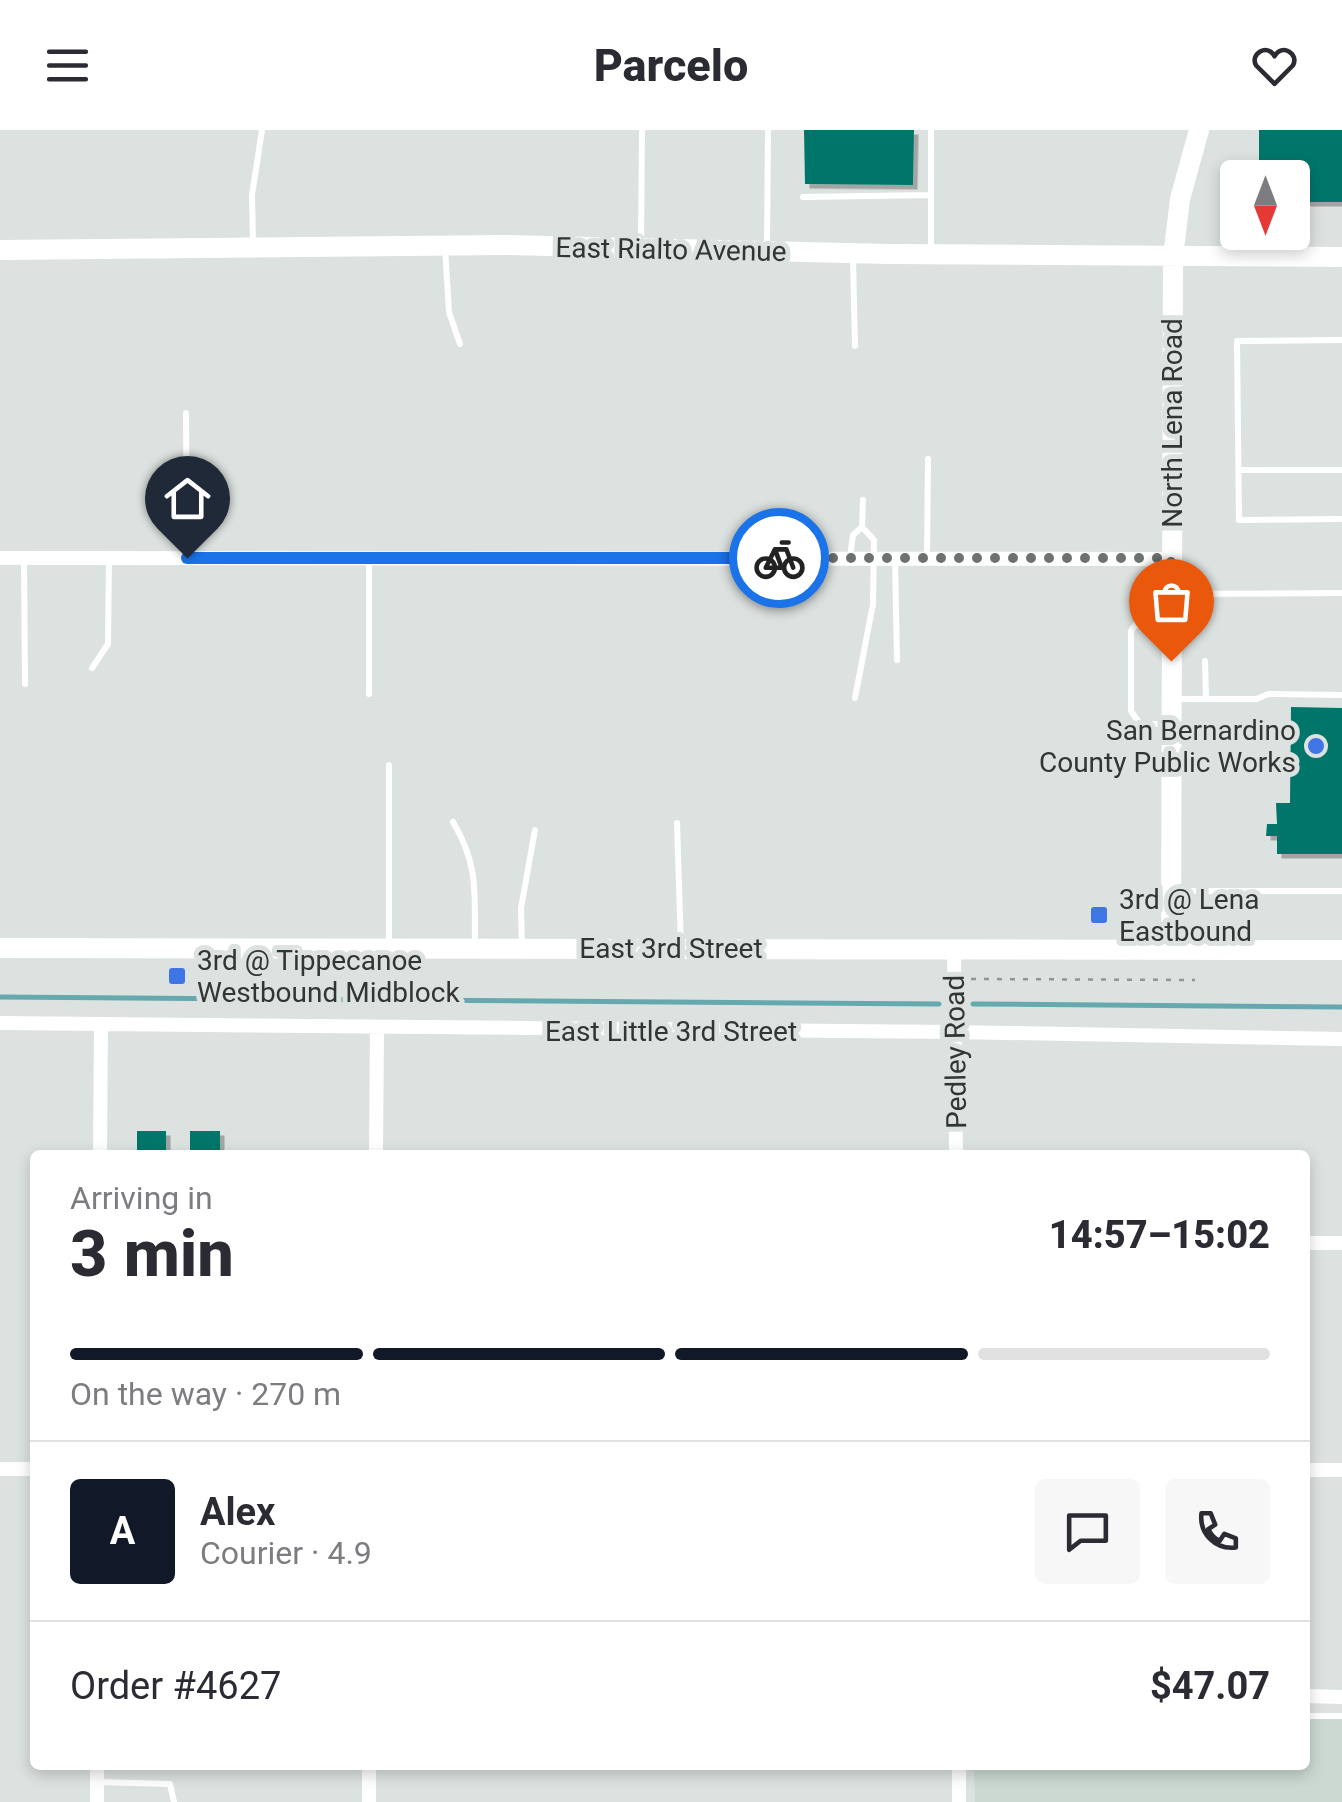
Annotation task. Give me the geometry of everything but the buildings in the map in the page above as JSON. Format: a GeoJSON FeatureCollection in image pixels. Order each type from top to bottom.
{"type":"FeatureCollection","features":[{"type":"Feature","properties":{"kind":"street","name":"North Lena Road"},"geometry":{"type":"LineString","coordinates":[[1171,948],[1173,258],[1180,199],[1200,130]]}},
{"type":"Feature","properties":{"kind":"street","name":"East Rialto Avenue"},"geometry":{"type":"LineString","coordinates":[[0,250],[446,244],[1342,258]]}},
{"type":"Feature","properties":{"kind":"street"},"geometry":{"type":"LineString","coordinates":[[0,558],[1171,558]]}},
{"type":"Feature","properties":{"kind":"street","name":"East 3rd Street"},"geometry":{"type":"LineString","coordinates":[[0,948],[1342,950]]}},
{"type":"Feature","properties":{"kind":"street","name":"Pedley Road"},"geometry":{"type":"LineString","coordinates":[[954,948],[956,1150]]}},
{"type":"Feature","properties":{"kind":"street","name":"East Little 3rd Street"},"geometry":{"type":"LineString","coordinates":[[0,1024],[1342,1039]]}},
{"type":"Feature","properties":{"kind":"street"},"geometry":{"type":"LineString","coordinates":[[100,1024],[100,1150]]}},
{"type":"Feature","properties":{"kind":"street"},"geometry":{"type":"LineString","coordinates":[[376,1150],[377,1029]]}},
{"type":"Feature","properties":{"kind":"street"},"geometry":{"type":"LineString","coordinates":[[1310,1244],[1342,1244]]}},
{"type":"Feature","properties":{"kind":"street"},"geometry":{"type":"LineString","coordinates":[[0,1469],[30,1469]]}},
{"type":"Feature","properties":{"kind":"street"},"geometry":{"type":"LineString","coordinates":[[1310,1470],[1342,1470]]}},
{"type":"Feature","properties":{"kind":"street"},"geometry":{"type":"LineString","coordinates":[[1310,1696],[1342,1696]]}},
{"type":"Feature","properties":{"kind":"street"},"geometry":{"type":"LineString","coordinates":[[97,1770],[97,1802]]}},
{"type":"Feature","properties":{"kind":"street"},"geometry":{"type":"LineString","coordinates":[[369,1770],[369,1802]]}},
{"type":"Feature","properties":{"kind":"street"},"geometry":{"type":"LineString","coordinates":[[959,1770],[959,1802]]}},
{"type":"Feature","properties":{"kind":"lane"},"geometry":{"type":"LineString","coordinates":[[253,246],[252,195],[262,130]]}},
{"type":"Feature","properties":{"kind":"lane"},"geometry":{"type":"LineString","coordinates":[[641,248],[642,130]]}},
{"type":"Feature","properties":{"kind":"lane"},"geometry":{"type":"LineString","coordinates":[[767,251],[768,130]]}},
{"type":"Feature","properties":{"kind":"lane"},"geometry":{"type":"LineString","coordinates":[[931,130],[931,254]]}},
{"type":"Feature","properties":{"kind":"lane"},"geometry":{"type":"LineString","coordinates":[[803,197],[931,195]]}},
{"type":"Feature","properties":{"kind":"lane"},"geometry":{"type":"LineString","coordinates":[[446,244],[449,312],[460,344]]}},
{"type":"Feature","properties":{"kind":"lane"},"geometry":{"type":"LineString","coordinates":[[853,253],[855,346]]}},
{"type":"Feature","properties":{"kind":"lane"},"geometry":{"type":"LineString","coordinates":[[1342,340],[1238,341],[1239,520],[1342,520]]}},
{"type":"Feature","properties":{"kind":"lane"},"geometry":{"type":"LineString","coordinates":[[186,414],[187,558]]}},
{"type":"Feature","properties":{"kind":"lane"},"geometry":{"type":"LineString","coordinates":[[927,558],[928,459]]}},
{"type":"Feature","properties":{"kind":"lane"},"geometry":{"type":"LineString","coordinates":[[1239,470],[1342,470]]}},
{"type":"Feature","properties":{"kind":"lane"},"geometry":{"type":"LineString","coordinates":[[855,698],[873,604],[875,558],[874,540],[862,526],[863,500]]}},
{"type":"Feature","properties":{"kind":"lane"},"geometry":{"type":"LineString","coordinates":[[850,558],[852,535],[862,526]]}},
{"type":"Feature","properties":{"kind":"lane"},"geometry":{"type":"LineString","coordinates":[[24,558],[25,684]]}},
{"type":"Feature","properties":{"kind":"lane"},"geometry":{"type":"LineString","coordinates":[[92,668],[108,644],[109,558]]}},
{"type":"Feature","properties":{"kind":"lane"},"geometry":{"type":"LineString","coordinates":[[369,558],[369,694]]}},
{"type":"Feature","properties":{"kind":"lane"},"geometry":{"type":"LineString","coordinates":[[895,558],[897,660]]}},
{"type":"Feature","properties":{"kind":"lane"},"geometry":{"type":"LineString","coordinates":[[1171,594],[1342,594]]}},
{"type":"Feature","properties":{"kind":"lane"},"geometry":{"type":"LineString","coordinates":[[1171,622],[1134,625],[1131,711],[1140,724],[1171,724]]}},
{"type":"Feature","properties":{"kind":"lane"},"geometry":{"type":"LineString","coordinates":[[1205,661],[1206,699]]}},
{"type":"Feature","properties":{"kind":"lane"},"geometry":{"type":"LineString","coordinates":[[1171,699],[1342,695]]}},
{"type":"Feature","properties":{"kind":"lane"},"geometry":{"type":"LineString","coordinates":[[389,765],[389,948]]}},
{"type":"Feature","properties":{"kind":"lane"},"geometry":{"type":"LineString","coordinates":[[453,822],[468,848],[475,875],[475,948]]}},
{"type":"Feature","properties":{"kind":"lane"},"geometry":{"type":"LineString","coordinates":[[677,823],[680,948]]}},
{"type":"Feature","properties":{"kind":"lane"},"geometry":{"type":"LineString","coordinates":[[522,948],[522,908],[535,830]]}},
{"type":"Feature","properties":{"kind":"lane"},"geometry":{"type":"LineString","coordinates":[[1171,891],[1342,891]]}},
{"type":"Feature","properties":{"kind":"lane"},"geometry":{"type":"LineString","coordinates":[[1310,1716],[1342,1716]]}},
{"type":"Feature","properties":{"kind":"lane"},"geometry":{"type":"LineString","coordinates":[[97,1782],[170,1784],[174,1802]]}},
{"type":"Feature","properties":{"kind":"path"},"geometry":{"type":"LineString","coordinates":[[954,980],[1195,980]]}},
{"type":"Feature","properties":{"kind":"shaded area"},"geometry":{"type":"Polygon","coordinates":[[[1310,1716],[1342,1716],[1342,1802],[975,1802],[974,1770],[1310,1770],[1310,1716]]]}},
{"type":"Feature","properties":{"kind":"waterway"},"geometry":{"type":"LineString","coordinates":[[0,997],[939,1004]]}},
{"type":"Feature","properties":{"kind":"waterway"},"geometry":{"type":"LineString","coordinates":[[973,1004],[1342,1007]]}},
{"type":"Feature","properties":{"kind":"way so far"},"geometry":{"type":"LineString","coordinates":[[779,558],[1171,558],[1171,661]]}},
{"type":"Feature","properties":{"kind":"place","name":"San Bernardino County Public Works"},"geometry":{"type":"Point","coordinates":[1316,746]}},
{"type":"Feature","properties":{"kind":"place","name":"3rd @ Lena Eastbound"},"geometry":{"type":"Point","coordinates":[1099,915]}},
{"type":"Feature","properties":{"kind":"place","name":"3rd @ Tippecanoe Westbound Midblock"},"geometry":{"type":"Point","coordinates":[177,976]}},
{"type":"Feature","properties":{"kind":"route"},"geometry":{"type":"LineString","coordinates":[[187,558],[779,558]]}}]}
